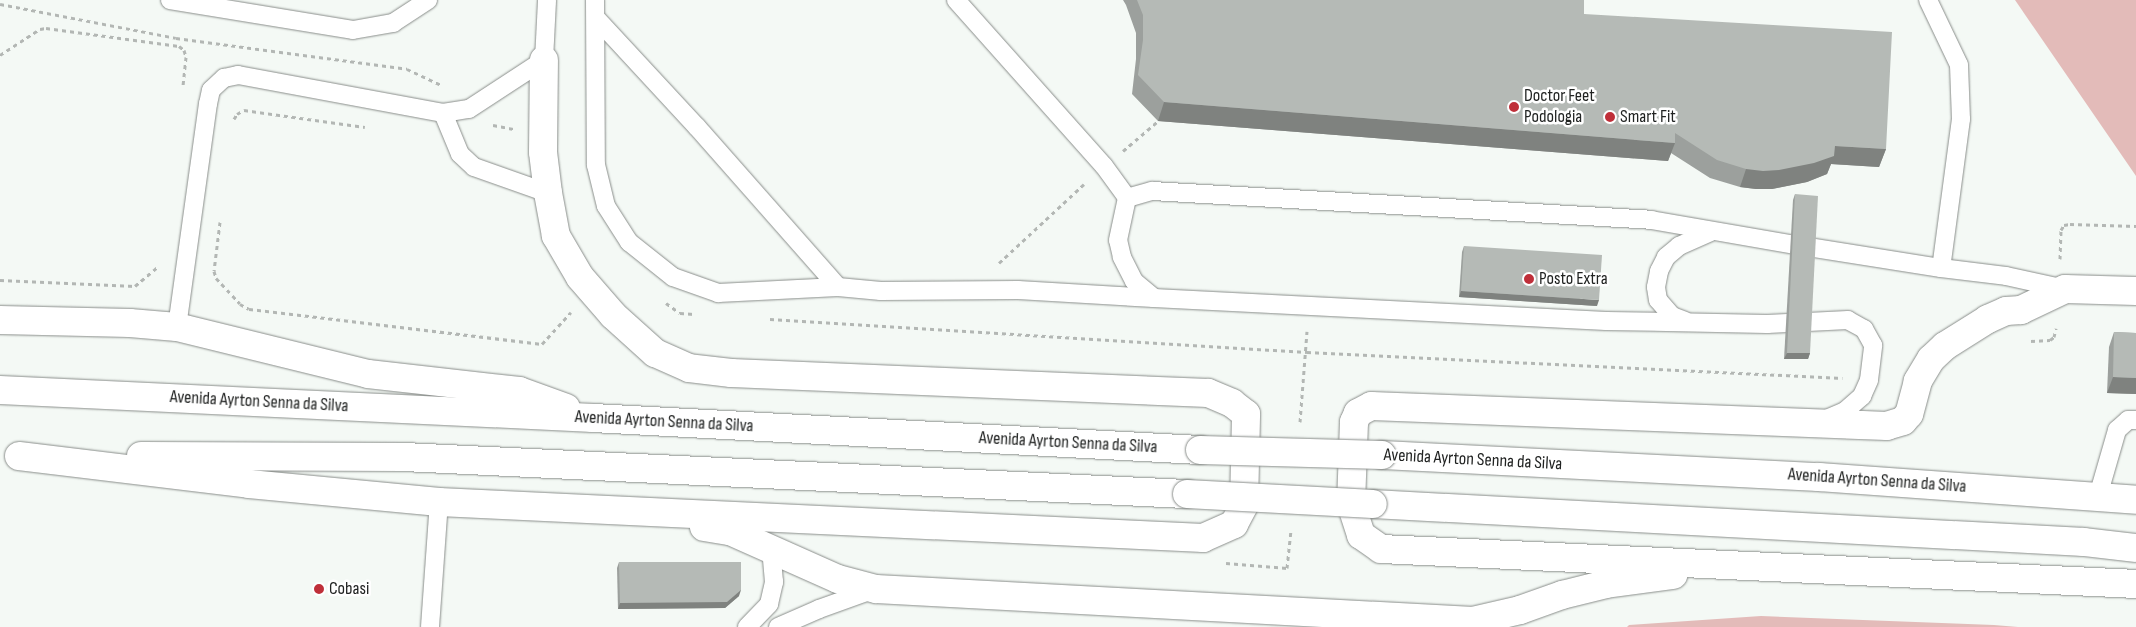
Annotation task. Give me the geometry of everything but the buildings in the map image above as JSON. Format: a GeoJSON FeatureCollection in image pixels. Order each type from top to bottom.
{"type":"FeatureCollection","features":[{"type":"Feature","properties":{"kind":"highway"},"geometry":{"type":"LineString","coordinates":[[9,455],[249,484],[439,502],[1203,538],[1234,524],[1244,505],[1246,414],[1232,403],[1208,393],[731,374],[689,368],[654,353],[613,315],[580,277],[556,236],[548,193],[542,134],[544,60]]}},
{"type":"Feature","properties":{"kind":"highway"},"geometry":{"type":"LineString","coordinates":[[2136,291],[2062,288],[2021,310],[2006,311],[1988,319],[1945,346],[1923,369],[1910,414],[1903,421],[1887,426],[1371,406],[1363,409],[1354,422],[1351,504],[1362,535],[1381,549],[2136,584]]}},
{"type":"Feature","properties":{"kind":"highway"},"geometry":{"type":"LineString","coordinates":[[0,320],[130,323],[177,327],[368,374],[520,391],[593,418]]}},
{"type":"Feature","properties":{"kind":"highway","name":"Avenida Ayrton Senna da Silva"},"geometry":{"type":"LineString","coordinates":[[0,390],[593,418],[1200,450],[1382,455],[1819,477],[2136,500]]}},
{"type":"Feature","properties":{"kind":"highway"},"geometry":{"type":"LineString","coordinates":[[9,455],[404,456],[1188,494],[2084,542],[2136,548]]}},
{"type":"Feature","properties":{"kind":"highway"},"geometry":{"type":"LineString","coordinates":[[607,510],[730,532],[771,548],[838,579],[876,589],[1473,621],[1520,610],[1562,595],[1606,584],[1728,566]]}},
{"type":"Feature","properties":{"kind":"lane"},"geometry":{"type":"LineString","coordinates":[[170,0],[353,30],[393,23],[428,0]]}},
{"type":"Feature","properties":{"kind":"lane"},"geometry":{"type":"LineString","coordinates":[[177,327],[208,104],[211,90],[224,78],[238,75],[444,113],[469,109],[544,60],[547,0]]}},
{"type":"Feature","properties":{"kind":"lane"},"geometry":{"type":"LineString","coordinates":[[595,0],[596,165],[606,206],[628,242],[673,277],[718,293],[838,287],[881,291],[1018,290],[1606,322],[1767,324],[1848,320],[1864,328],[1873,345],[1869,380],[1862,396],[1845,410],[1816,424]]}},
{"type":"Feature","properties":{"kind":"lane"},"geometry":{"type":"LineString","coordinates":[[956,0],[1104,166],[1127,198],[1118,240],[1122,257],[1134,281],[1154,298]]}},
{"type":"Feature","properties":{"kind":"lane"},"geometry":{"type":"LineString","coordinates":[[1928,0],[1959,64],[1961,119],[1942,268]]}},
{"type":"Feature","properties":{"kind":"lane"},"geometry":{"type":"LineString","coordinates":[[596,18],[697,127],[838,287]]}},
{"type":"Feature","properties":{"kind":"lane"},"geometry":{"type":"LineString","coordinates":[[444,113],[460,154],[474,168],[548,193]]}},
{"type":"Feature","properties":{"kind":"lane"},"geometry":{"type":"LineString","coordinates":[[1127,198],[1152,192],[1632,218],[1942,268],[2006,276],[2062,288]]}},
{"type":"Feature","properties":{"kind":"lane"},"geometry":{"type":"LineString","coordinates":[[1688,323],[1672,316],[1658,300],[1656,287],[1659,271],[1666,257],[1679,246],[1710,232]]}},
{"type":"Feature","properties":{"kind":"lane"},"geometry":{"type":"LineString","coordinates":[[2098,496],[2117,430],[2128,420],[2136,420]]}},
{"type":"Feature","properties":{"kind":"lane"},"geometry":{"type":"LineString","coordinates":[[430,627],[439,502]]}},
{"type":"Feature","properties":{"kind":"lane"},"geometry":{"type":"LineString","coordinates":[[747,627],[769,604],[774,582],[771,548]]}},
{"type":"Feature","properties":{"kind":"lane"},"geometry":{"type":"LineString","coordinates":[[778,627],[819,609],[876,589]]}},
{"type":"Feature","properties":{"kind":"path"},"geometry":{"type":"LineString","coordinates":[[0,4],[176,38],[407,69],[446,87],[487,124],[542,134]]}},
{"type":"Feature","properties":{"kind":"path"},"geometry":{"type":"LineString","coordinates":[[0,55],[40,29],[46,28],[179,46],[184,50],[186,57],[183,89]]}},
{"type":"Feature","properties":{"kind":"path"},"geometry":{"type":"LineString","coordinates":[[233,120],[237,114],[244,110],[368,128]]}},
{"type":"Feature","properties":{"kind":"path"},"geometry":{"type":"LineString","coordinates":[[221,214],[214,270],[216,278],[240,304],[249,309],[542,344],[577,304]]}},
{"type":"Feature","properties":{"kind":"path"},"geometry":{"type":"LineString","coordinates":[[2062,288],[2061,230],[2064,225],[2136,226]]}},
{"type":"Feature","properties":{"kind":"path"},"geometry":{"type":"LineString","coordinates":[[0,280],[135,286],[157,269],[160,263]]}},
{"type":"Feature","properties":{"kind":"path"},"geometry":{"type":"LineString","coordinates":[[661,300],[680,313],[700,314]]}},
{"type":"Feature","properties":{"kind":"path"},"geometry":{"type":"LineString","coordinates":[[769,319],[1307,352],[1869,380]]}},
{"type":"Feature","properties":{"kind":"shaded area"},"geometry":{"type":"Polygon","coordinates":[[[2015,0],[2136,0],[2136,176],[2015,0]]]}},
{"type":"Feature","properties":{"kind":"shaded area"},"geometry":{"type":"Polygon","coordinates":[[[1761,616],[2018,627],[1627,627],[1629,625],[1761,616]]]}},
{"type":"Feature","properties":{"kind":"place","name":"Doctor Feet Podologia"},"geometry":{"type":"Point","coordinates":[1514,107]}},
{"type":"Feature","properties":{"kind":"place","name":"Smart Fit"},"geometry":{"type":"Point","coordinates":[1610,117]}},
{"type":"Feature","properties":{"kind":"place","name":"Posto Extra"},"geometry":{"type":"Point","coordinates":[1529,279]}},
{"type":"Feature","properties":{"kind":"place","name":"Cobasi"},"geometry":{"type":"Point","coordinates":[319,589]}}]}
